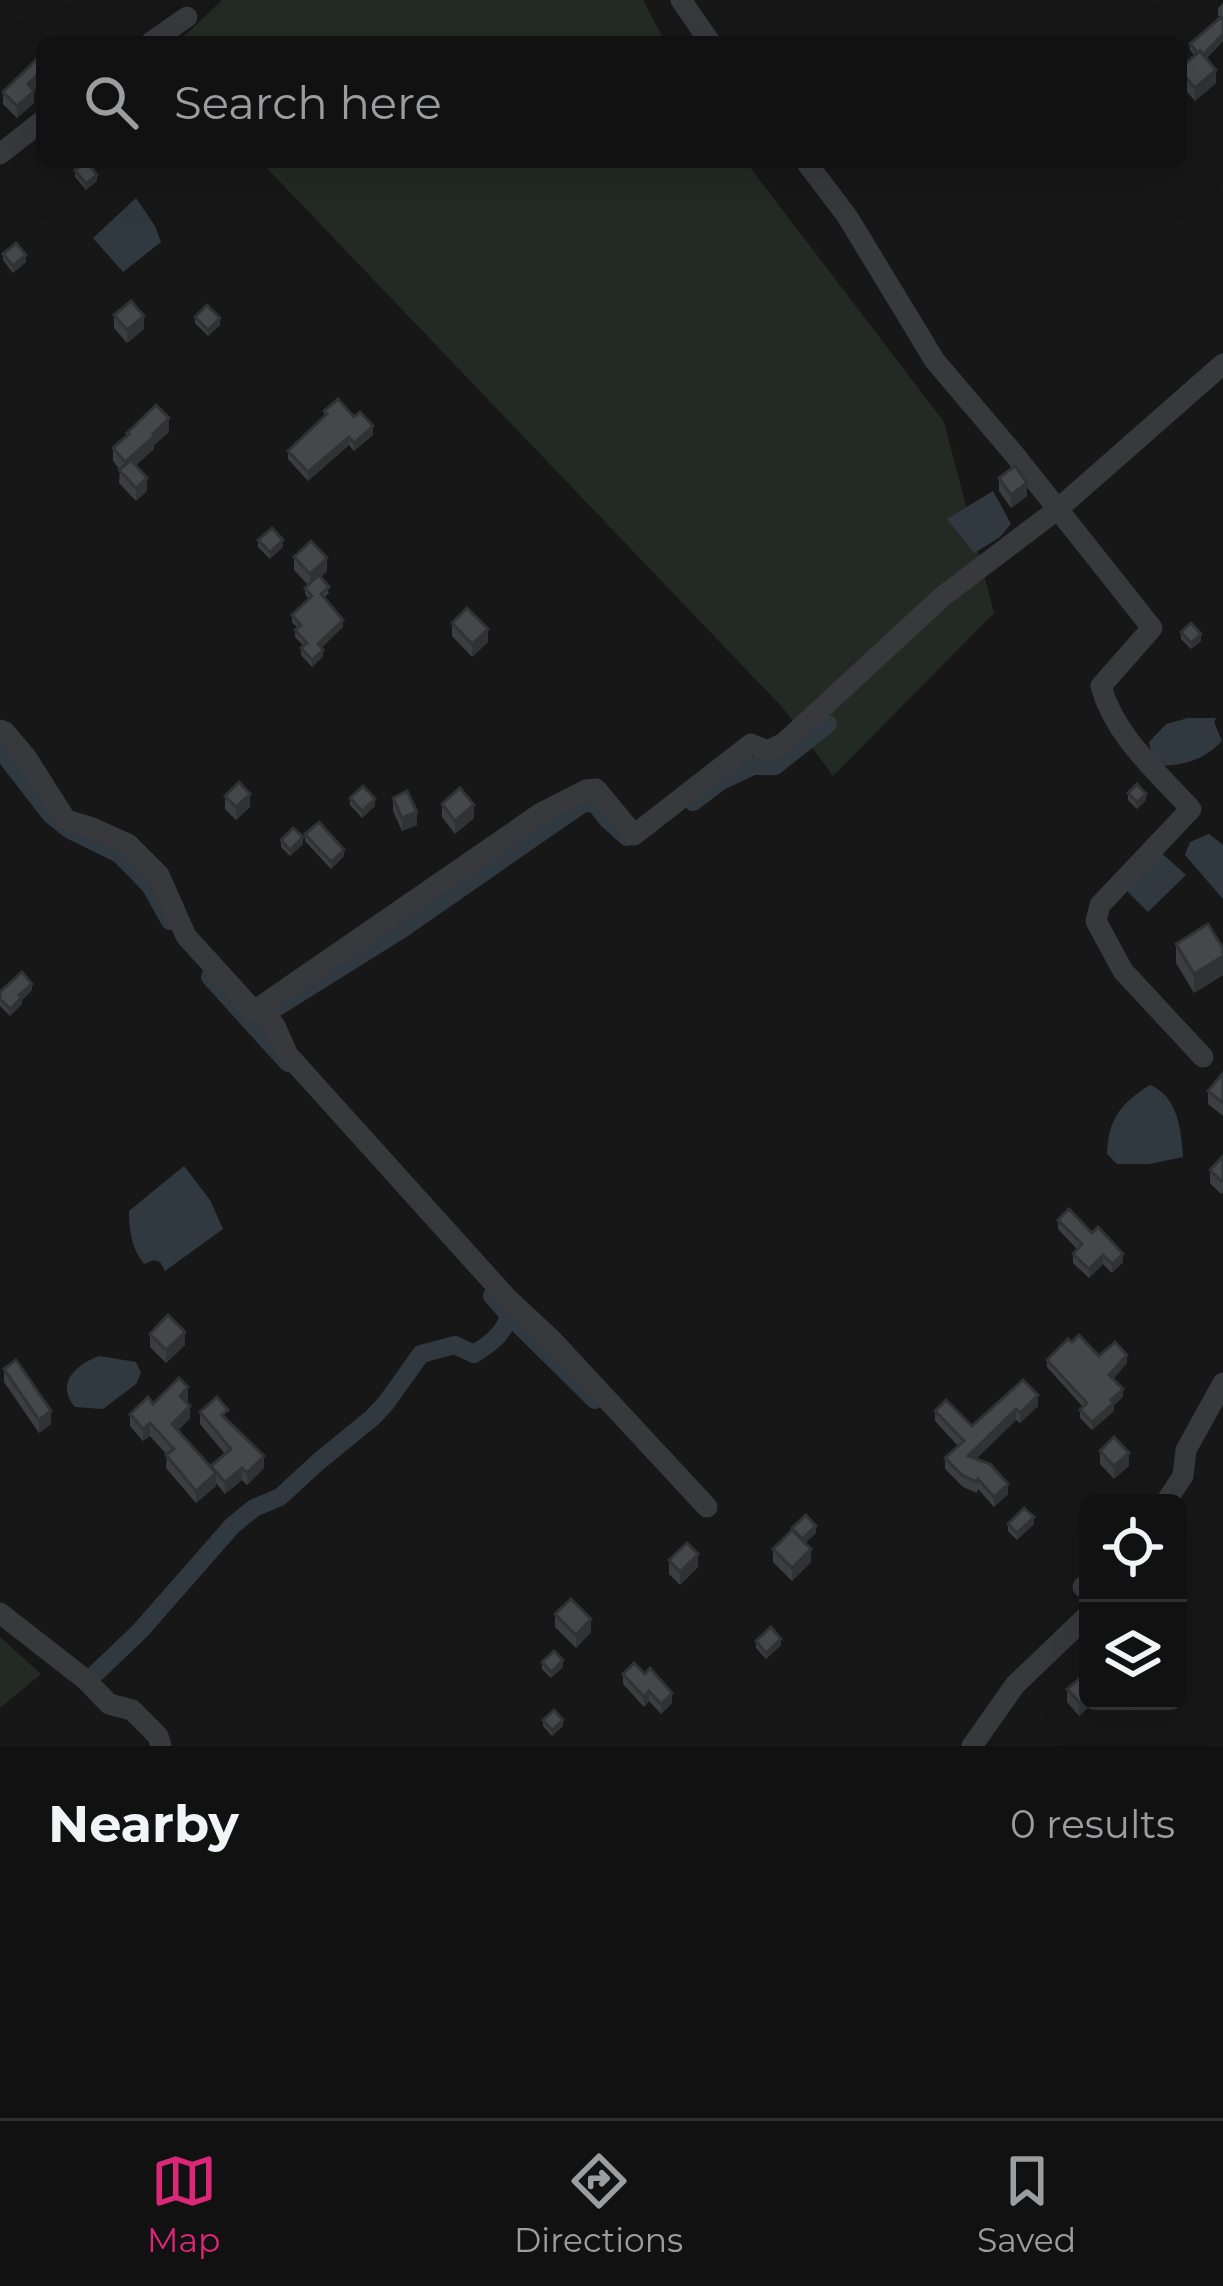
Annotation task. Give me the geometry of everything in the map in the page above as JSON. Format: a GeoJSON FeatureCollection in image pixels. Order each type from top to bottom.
{"type":"FeatureCollection","features":[{"type":"Feature","properties":{"kind":"street"},"geometry":{"type":"LineString","coordinates":[[681,0],[706,36]]}},
{"type":"Feature","properties":{"kind":"street"},"geometry":{"type":"LineString","coordinates":[[160,36],[187,17]]}},
{"type":"Feature","properties":{"kind":"street"},"geometry":{"type":"LineString","coordinates":[[0,154],[36,126]]}},
{"type":"Feature","properties":{"kind":"street"},"geometry":{"type":"LineString","coordinates":[[811,168],[847,216],[934,361],[1152,628],[1101,686],[1107,709],[1143,758],[1191,809],[1100,905],[1096,921],[1123,971],[1203,1057]]}},
{"type":"Feature","properties":{"kind":"street"},"geometry":{"type":"LineString","coordinates":[[265,1014],[541,813],[596,789],[634,835],[752,744],[767,751],[784,743],[943,596],[1058,509],[1223,364]]}},
{"type":"Feature","properties":{"kind":"street"},"geometry":{"type":"LineString","coordinates":[[0,730],[26,757],[66,820],[128,844],[159,875],[186,936],[254,1011],[265,1014],[288,1055],[508,1299],[707,1507]]}},
{"type":"Feature","properties":{"kind":"street"},"geometry":{"type":"LineString","coordinates":[[1171,1494],[1183,1476],[1186,1450],[1223,1383]]}},
{"type":"Feature","properties":{"kind":"street"},"geometry":{"type":"LineString","coordinates":[[0,1613],[86,1680],[109,1704],[132,1710],[158,1736],[160,1746]]}},
{"type":"Feature","properties":{"kind":"street"},"geometry":{"type":"LineString","coordinates":[[972,1746],[1015,1685],[1079,1624]]}},
{"type":"Feature","properties":{"kind":"shaded area"},"geometry":{"type":"Polygon","coordinates":[[[222,0],[643,0],[662,36],[184,36],[222,0]]]}},
{"type":"Feature","properties":{"kind":"shaded area"},"geometry":{"type":"Polygon","coordinates":[[[267,168],[751,168],[944,422],[994,613],[833,776],[783,708],[267,168]]]}},
{"type":"Feature","properties":{"kind":"shaded area"},"geometry":{"type":"Polygon","coordinates":[[[136,198],[161,242],[123,272],[93,238],[136,198]]]}},
{"type":"Feature","properties":{"kind":"shaded area"},"geometry":{"type":"Polygon","coordinates":[[[993,491],[1011,524],[999,538],[974,553],[947,519],[993,491]]]}},
{"type":"Feature","properties":{"kind":"shaded area"},"geometry":{"type":"Polygon","coordinates":[[[1216,718],[1222,741],[1194,760],[1160,766],[1149,742],[1166,724],[1216,718]]]}},
{"type":"Feature","properties":{"kind":"shaded area"},"geometry":{"type":"Polygon","coordinates":[[[1209,834],[1223,845],[1223,899],[1185,855],[1190,842],[1209,834]]]}},
{"type":"Feature","properties":{"kind":"shaded area"},"geometry":{"type":"Polygon","coordinates":[[[1157,849],[1186,875],[1148,912],[1125,889],[1157,849]]]}},
{"type":"Feature","properties":{"kind":"shaded area"},"geometry":{"type":"Polygon","coordinates":[[[1150,1085],[1172,1105],[1183,1157],[1117,1164],[1107,1154],[1113,1122],[1131,1098],[1150,1085]]]}},
{"type":"Feature","properties":{"kind":"shaded area"},"geometry":{"type":"Polygon","coordinates":[[[184,1166],[210,1200],[223,1229],[165,1271],[160,1262],[144,1264],[140,1258],[129,1211],[184,1166]]]}},
{"type":"Feature","properties":{"kind":"shaded area"},"geometry":{"type":"Polygon","coordinates":[[[99,1356],[136,1362],[141,1373],[136,1384],[103,1409],[75,1407],[67,1391],[70,1376],[99,1356]]]}},
{"type":"Feature","properties":{"kind":"shaded area"},"geometry":{"type":"Polygon","coordinates":[[[0,1637],[41,1674],[0,1708],[0,1637]]]}},
{"type":"Feature","properties":{"kind":"building"},"geometry":{"type":"Polygon","coordinates":[[[1221,17],[1223,34],[1203,55],[1198,53],[1190,44],[1221,17]]]}},
{"type":"Feature","properties":{"kind":"building"},"geometry":{"type":"Polygon","coordinates":[[[1200,51],[1216,70],[1195,88],[1187,79],[1187,63],[1200,51]]]}},
{"type":"Feature","properties":{"kind":"building"},"geometry":{"type":"Polygon","coordinates":[[[36,60],[36,76],[28,84],[34,91],[17,106],[3,92],[36,60]]]}},
{"type":"Feature","properties":{"kind":"building"},"geometry":{"type":"Polygon","coordinates":[[[92,168],[97,175],[86,184],[75,170],[92,168]]]}},
{"type":"Feature","properties":{"kind":"building"},"geometry":{"type":"Polygon","coordinates":[[[16,243],[26,255],[13,266],[3,254],[16,243]]]}},
{"type":"Feature","properties":{"kind":"building"},"geometry":{"type":"Polygon","coordinates":[[[131,301],[144,316],[127,330],[114,315],[131,301]]]}},
{"type":"Feature","properties":{"kind":"building"},"geometry":{"type":"Polygon","coordinates":[[[207,305],[220,318],[208,330],[195,317],[207,305]]]}},
{"type":"Feature","properties":{"kind":"building"},"geometry":{"type":"Polygon","coordinates":[[[338,399],[354,417],[360,412],[373,426],[354,443],[349,437],[308,472],[288,451],[338,399]]]}},
{"type":"Feature","properties":{"kind":"building"},"geometry":{"type":"Polygon","coordinates":[[[156,405],[169,418],[125,462],[113,448],[156,405]]]}},
{"type":"Feature","properties":{"kind":"building"},"geometry":{"type":"Polygon","coordinates":[[[131,460],[147,478],[136,488],[119,470],[131,460]]]}},
{"type":"Feature","properties":{"kind":"building"},"geometry":{"type":"Polygon","coordinates":[[[1015,466],[1027,483],[1011,495],[999,478],[1015,466]]]}},
{"type":"Feature","properties":{"kind":"building"},"geometry":{"type":"Polygon","coordinates":[[[272,528],[283,540],[270,552],[258,540],[272,528]]]}},
{"type":"Feature","properties":{"kind":"building"},"geometry":{"type":"Polygon","coordinates":[[[311,541],[327,558],[310,574],[294,557],[311,541]]]}},
{"type":"Feature","properties":{"kind":"building"},"geometry":{"type":"Polygon","coordinates":[[[319,575],[329,587],[321,594],[343,620],[318,644],[323,650],[312,660],[301,648],[307,643],[295,630],[301,625],[292,615],[312,596],[305,588],[319,575]]]}},
{"type":"Feature","properties":{"kind":"building"},"geometry":{"type":"Polygon","coordinates":[[[467,608],[488,629],[472,644],[452,623],[467,608]]]}},
{"type":"Feature","properties":{"kind":"building"},"geometry":{"type":"Polygon","coordinates":[[[1191,623],[1201,634],[1191,643],[1181,632],[1191,623]]]}},
{"type":"Feature","properties":{"kind":"building"},"geometry":{"type":"Polygon","coordinates":[[[239,782],[250,794],[236,807],[225,796],[239,782]]]}},
{"type":"Feature","properties":{"kind":"building"},"geometry":{"type":"Polygon","coordinates":[[[1137,784],[1146,794],[1137,802],[1128,793],[1137,784]]]}},
{"type":"Feature","properties":{"kind":"building"},"geometry":{"type":"Polygon","coordinates":[[[363,786],[375,799],[362,811],[350,798],[363,786]]]}},
{"type":"Feature","properties":{"kind":"building"},"geometry":{"type":"Polygon","coordinates":[[[460,788],[474,805],[455,821],[442,804],[460,788]]]}},
{"type":"Feature","properties":{"kind":"building"},"geometry":{"type":"Polygon","coordinates":[[[407,791],[417,812],[402,818],[393,798],[407,791]]]}},
{"type":"Feature","properties":{"kind":"building"},"geometry":{"type":"Polygon","coordinates":[[[319,822],[344,850],[331,862],[305,834],[319,822]]]}},
{"type":"Feature","properties":{"kind":"building"},"geometry":{"type":"Polygon","coordinates":[[[293,828],[303,837],[290,850],[281,840],[293,828]]]}},
{"type":"Feature","properties":{"kind":"building"},"geometry":{"type":"Polygon","coordinates":[[[1208,924],[1223,956],[1194,974],[1176,944],[1208,924]]]}},
{"type":"Feature","properties":{"kind":"building"},"geometry":{"type":"Polygon","coordinates":[[[22,972],[32,984],[10,1009],[0,992],[22,972]]]}},
{"type":"Feature","properties":{"kind":"building"},"geometry":{"type":"Polygon","coordinates":[[[1223,1073],[1223,1103],[1208,1091],[1223,1073]]]}},
{"type":"Feature","properties":{"kind":"building"},"geometry":{"type":"Polygon","coordinates":[[[1223,1156],[1223,1179],[1221,1181],[1210,1170],[1223,1156]]]}},
{"type":"Feature","properties":{"kind":"building"},"geometry":{"type":"Polygon","coordinates":[[[1069,1209],[1092,1233],[1098,1227],[1123,1254],[1112,1264],[1103,1255],[1089,1269],[1073,1254],[1082,1244],[1058,1220],[1069,1209]]]}},
{"type":"Feature","properties":{"kind":"building"},"geometry":{"type":"Polygon","coordinates":[[[168,1315],[185,1332],[166,1350],[150,1334],[168,1315]]]}},
{"type":"Feature","properties":{"kind":"building"},"geometry":{"type":"Polygon","coordinates":[[[1079,1335],[1099,1356],[1115,1342],[1127,1355],[1109,1375],[1123,1389],[1092,1422],[1080,1410],[1087,1403],[1047,1360],[1068,1339],[1072,1342],[1079,1335]]]}},
{"type":"Feature","properties":{"kind":"building"},"geometry":{"type":"Polygon","coordinates":[[[16,1360],[51,1411],[39,1420],[4,1369],[16,1360]]]}},
{"type":"Feature","properties":{"kind":"building"},"geometry":{"type":"Polygon","coordinates":[[[179,1378],[188,1387],[180,1396],[190,1406],[172,1424],[216,1473],[196,1491],[166,1455],[174,1449],[150,1423],[143,1429],[130,1414],[148,1397],[153,1404],[179,1378]]]}},
{"type":"Feature","properties":{"kind":"building"},"geometry":{"type":"Polygon","coordinates":[[[1023,1380],[1038,1395],[1020,1413],[1016,1409],[968,1456],[990,1464],[1008,1484],[994,1497],[978,1479],[963,1476],[945,1458],[964,1441],[935,1411],[946,1400],[972,1426],[1023,1380]]]}},
{"type":"Feature","properties":{"kind":"building"},"geometry":{"type":"Polygon","coordinates":[[[217,1397],[228,1410],[222,1415],[264,1456],[247,1473],[242,1468],[225,1482],[211,1466],[231,1449],[200,1412],[217,1397]]]}},
{"type":"Feature","properties":{"kind":"building"},"geometry":{"type":"Polygon","coordinates":[[[1114,1437],[1129,1453],[1114,1466],[1100,1451],[1114,1437]]]}},
{"type":"Feature","properties":{"kind":"building"},"geometry":{"type":"Polygon","coordinates":[[[1024,1508],[1034,1517],[1017,1533],[1008,1524],[1024,1508]]]}},
{"type":"Feature","properties":{"kind":"building"},"geometry":{"type":"Polygon","coordinates":[[[806,1515],[816,1526],[802,1539],[792,1528],[806,1515]]]}},
{"type":"Feature","properties":{"kind":"building"},"geometry":{"type":"Polygon","coordinates":[[[792,1530],[811,1549],[792,1568],[773,1549],[792,1530]]]}},
{"type":"Feature","properties":{"kind":"building"},"geometry":{"type":"Polygon","coordinates":[[[687,1543],[698,1554],[680,1572],[669,1560],[687,1543]]]}},
{"type":"Feature","properties":{"kind":"building"},"geometry":{"type":"Polygon","coordinates":[[[571,1599],[591,1619],[576,1635],[555,1614],[571,1599]]]}},
{"type":"Feature","properties":{"kind":"building"},"geometry":{"type":"Polygon","coordinates":[[[771,1627],[781,1639],[766,1653],[756,1641],[771,1627]]]}},
{"type":"Feature","properties":{"kind":"building"},"geometry":{"type":"Polygon","coordinates":[[[554,1651],[563,1660],[551,1672],[542,1662],[554,1651]]]}},
{"type":"Feature","properties":{"kind":"building"},"geometry":{"type":"Polygon","coordinates":[[[634,1663],[645,1674],[650,1668],[672,1693],[661,1704],[649,1691],[644,1697],[623,1674],[634,1663]]]}},
{"type":"Feature","properties":{"kind":"building"},"geometry":{"type":"Polygon","coordinates":[[[1079,1679],[1079,1702],[1067,1689],[1079,1679]]]}},
{"type":"Feature","properties":{"kind":"building"},"geometry":{"type":"Polygon","coordinates":[[[554,1710],[563,1720],[552,1730],[543,1720],[554,1710]]]}},
{"type":"Feature","properties":{"kind":"waterway"},"geometry":{"type":"LineString","coordinates":[[693,802],[721,781],[753,766],[775,766],[828,724]]}},
{"type":"Feature","properties":{"kind":"waterway"},"geometry":{"type":"LineString","coordinates":[[0,749],[51,815],[119,854],[139,874],[170,921]]}},
{"type":"Feature","properties":{"kind":"waterway"},"geometry":{"type":"LineString","coordinates":[[271,1011],[402,929],[582,804],[594,802],[627,837]]}},
{"type":"Feature","properties":{"kind":"waterway"},"geometry":{"type":"LineString","coordinates":[[210,977],[288,1063]]}},
{"type":"Feature","properties":{"kind":"waterway"},"geometry":{"type":"LineString","coordinates":[[96,1673],[140,1631],[232,1526],[254,1508],[280,1497],[372,1418],[421,1354],[455,1345],[474,1354],[496,1338],[509,1315],[492,1296]]}},
{"type":"Feature","properties":{"kind":"waterway"},"geometry":{"type":"LineString","coordinates":[[509,1315],[595,1400]]}}]}
